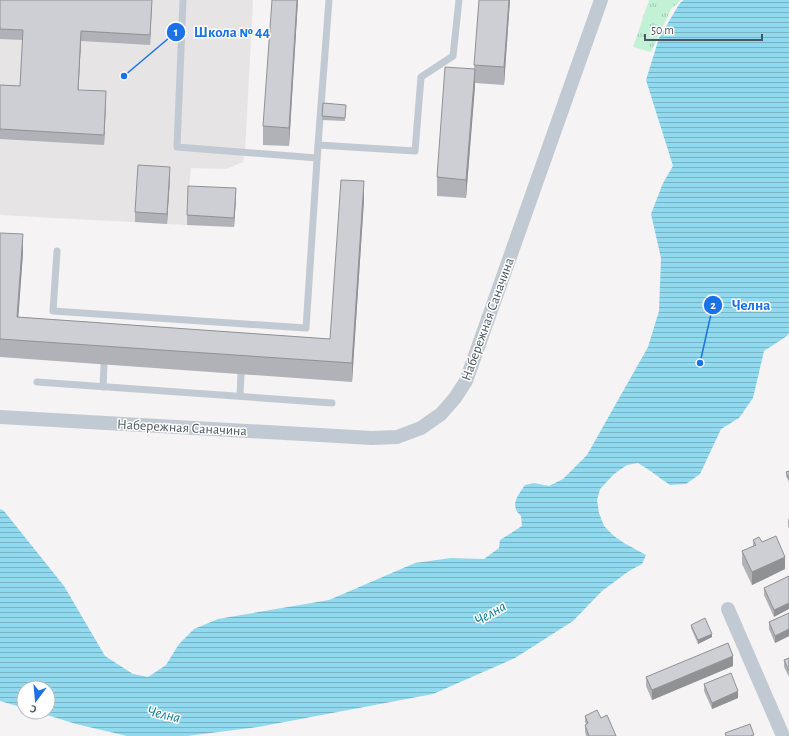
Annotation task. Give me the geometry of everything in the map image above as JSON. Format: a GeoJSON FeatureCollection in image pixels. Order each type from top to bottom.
{"type":"FeatureCollection","features":[{"type":"Feature","properties":{"kind":"street","name":"Набережная Саначина"},"geometry":{"type":"LineString","coordinates":[[0,417],[372,438],[398,436],[421,428],[441,414],[456,398],[466,382],[601,0]]}},
{"type":"Feature","properties":{"kind":"street"},"geometry":{"type":"LineString","coordinates":[[728,609],[783,736]]}},
{"type":"Feature","properties":{"kind":"lane"},"geometry":{"type":"LineString","coordinates":[[183,0],[177,147],[318,158]]}},
{"type":"Feature","properties":{"kind":"lane"},"geometry":{"type":"LineString","coordinates":[[57,251],[53,311],[107,318],[244,328],[306,328],[329,0]]}},
{"type":"Feature","properties":{"kind":"lane"},"geometry":{"type":"LineString","coordinates":[[318,145],[415,151],[421,77],[453,56],[459,0]]}},
{"type":"Feature","properties":{"kind":"lane"},"geometry":{"type":"LineString","coordinates":[[103,387],[104,364]]}},
{"type":"Feature","properties":{"kind":"lane"},"geometry":{"type":"LineString","coordinates":[[240,396],[241,374]]}},
{"type":"Feature","properties":{"kind":"lane"},"geometry":{"type":"LineString","coordinates":[[37,382],[332,403]]}},
{"type":"Feature","properties":{"kind":"shaded area"},"geometry":{"type":"Polygon","coordinates":[[[0,0],[253,0],[245,153],[243,162],[226,169],[191,168],[187,225],[0,215],[0,0]]]}},
{"type":"Feature","properties":{"kind":"green space"},"geometry":{"type":"Polygon","coordinates":[[[649,0],[681,0],[671,9],[651,52],[633,47],[649,0]]]}},
{"type":"Feature","properties":{"kind":"water","name":"Челна"},"geometry":{"type":"Polygon","coordinates":[[[684,0],[789,0],[789,333],[787,336],[764,351],[753,398],[739,418],[721,429],[700,474],[686,484],[670,485],[638,463],[627,465],[614,474],[600,489],[597,500],[599,513],[604,526],[624,543],[646,555],[642,564],[629,571],[602,591],[573,621],[515,658],[433,694],[258,727],[187,736],[127,736],[56,718],[56,680],[16,680],[16,706],[0,701],[0,509],[4,511],[64,586],[105,656],[133,674],[148,677],[166,665],[179,644],[194,629],[218,619],[329,600],[415,563],[451,558],[484,559],[499,548],[500,540],[522,526],[521,516],[517,512],[515,504],[522,489],[525,485],[534,483],[549,486],[563,479],[587,455],[648,347],[659,311],[661,258],[651,214],[663,183],[673,166],[646,80],[659,38],[680,3],[684,0]]]}},
{"type":"Feature","properties":{"kind":"building"},"geometry":{"type":"Polygon","coordinates":[[[0,0],[152,0],[150,35],[81,31],[78,90],[106,91],[104,135],[0,129],[0,85],[20,86],[23,30],[0,29],[0,0]]]}},
{"type":"Feature","properties":{"kind":"building"},"geometry":{"type":"Polygon","coordinates":[[[272,0],[297,0],[289,128],[263,126],[272,0]]]}},
{"type":"Feature","properties":{"kind":"building"},"geometry":{"type":"Polygon","coordinates":[[[479,0],[509,0],[504,67],[474,65],[479,0]]]}},
{"type":"Feature","properties":{"kind":"building"},"geometry":{"type":"Polygon","coordinates":[[[445,67],[475,69],[466,180],[437,177],[445,67]]]}},
{"type":"Feature","properties":{"kind":"building"},"geometry":{"type":"Polygon","coordinates":[[[323,103],[346,105],[345,118],[322,116],[323,103]]]}},
{"type":"Feature","properties":{"kind":"building"},"geometry":{"type":"Polygon","coordinates":[[[138,165],[170,167],[167,214],[135,212],[138,165]]]}},
{"type":"Feature","properties":{"kind":"building"},"geometry":{"type":"Polygon","coordinates":[[[341,180],[364,181],[352,363],[0,339],[0,233],[23,234],[17,317],[330,339],[341,180]]]}},
{"type":"Feature","properties":{"kind":"building"},"geometry":{"type":"Polygon","coordinates":[[[188,186],[236,188],[234,218],[187,215],[188,186]]]}},
{"type":"Feature","properties":{"kind":"building"},"geometry":{"type":"Polygon","coordinates":[[[789,471],[789,479],[786,472],[789,471]]]}},
{"type":"Feature","properties":{"kind":"building"},"geometry":{"type":"Polygon","coordinates":[[[776,536],[785,557],[752,572],[742,551],[756,545],[753,540],[759,537],[762,542],[776,536]]]}},
{"type":"Feature","properties":{"kind":"building"},"geometry":{"type":"Polygon","coordinates":[[[789,576],[789,603],[774,610],[764,588],[789,576]]]}},
{"type":"Feature","properties":{"kind":"building"},"geometry":{"type":"Polygon","coordinates":[[[789,613],[789,629],[775,636],[769,622],[789,613]]]}},
{"type":"Feature","properties":{"kind":"building"},"geometry":{"type":"Polygon","coordinates":[[[705,618],[712,634],[698,640],[691,625],[705,618]]]}},
{"type":"Feature","properties":{"kind":"building"},"geometry":{"type":"Polygon","coordinates":[[[728,643],[733,656],[652,690],[646,677],[728,643]]]}},
{"type":"Feature","properties":{"kind":"building"},"geometry":{"type":"Polygon","coordinates":[[[789,658],[789,671],[784,660],[789,658]]]}},
{"type":"Feature","properties":{"kind":"building"},"geometry":{"type":"Polygon","coordinates":[[[731,673],[738,691],[712,703],[704,684],[731,673]]]}},
{"type":"Feature","properties":{"kind":"building"},"geometry":{"type":"Polygon","coordinates":[[[597,710],[601,718],[607,715],[616,736],[589,736],[585,725],[588,723],[585,716],[597,710]]]}},
{"type":"Feature","properties":{"kind":"building"},"geometry":{"type":"Polygon","coordinates":[[[750,724],[754,735],[726,736],[725,733],[750,724]]]}},
{"type":"Feature","properties":{"kind":"place","name":"Школа № 44"},"geometry":{"type":"Point","coordinates":[124,76]}},
{"type":"Feature","properties":{"kind":"place","name":"Челна"},"geometry":{"type":"Point","coordinates":[700,363]}}]}
